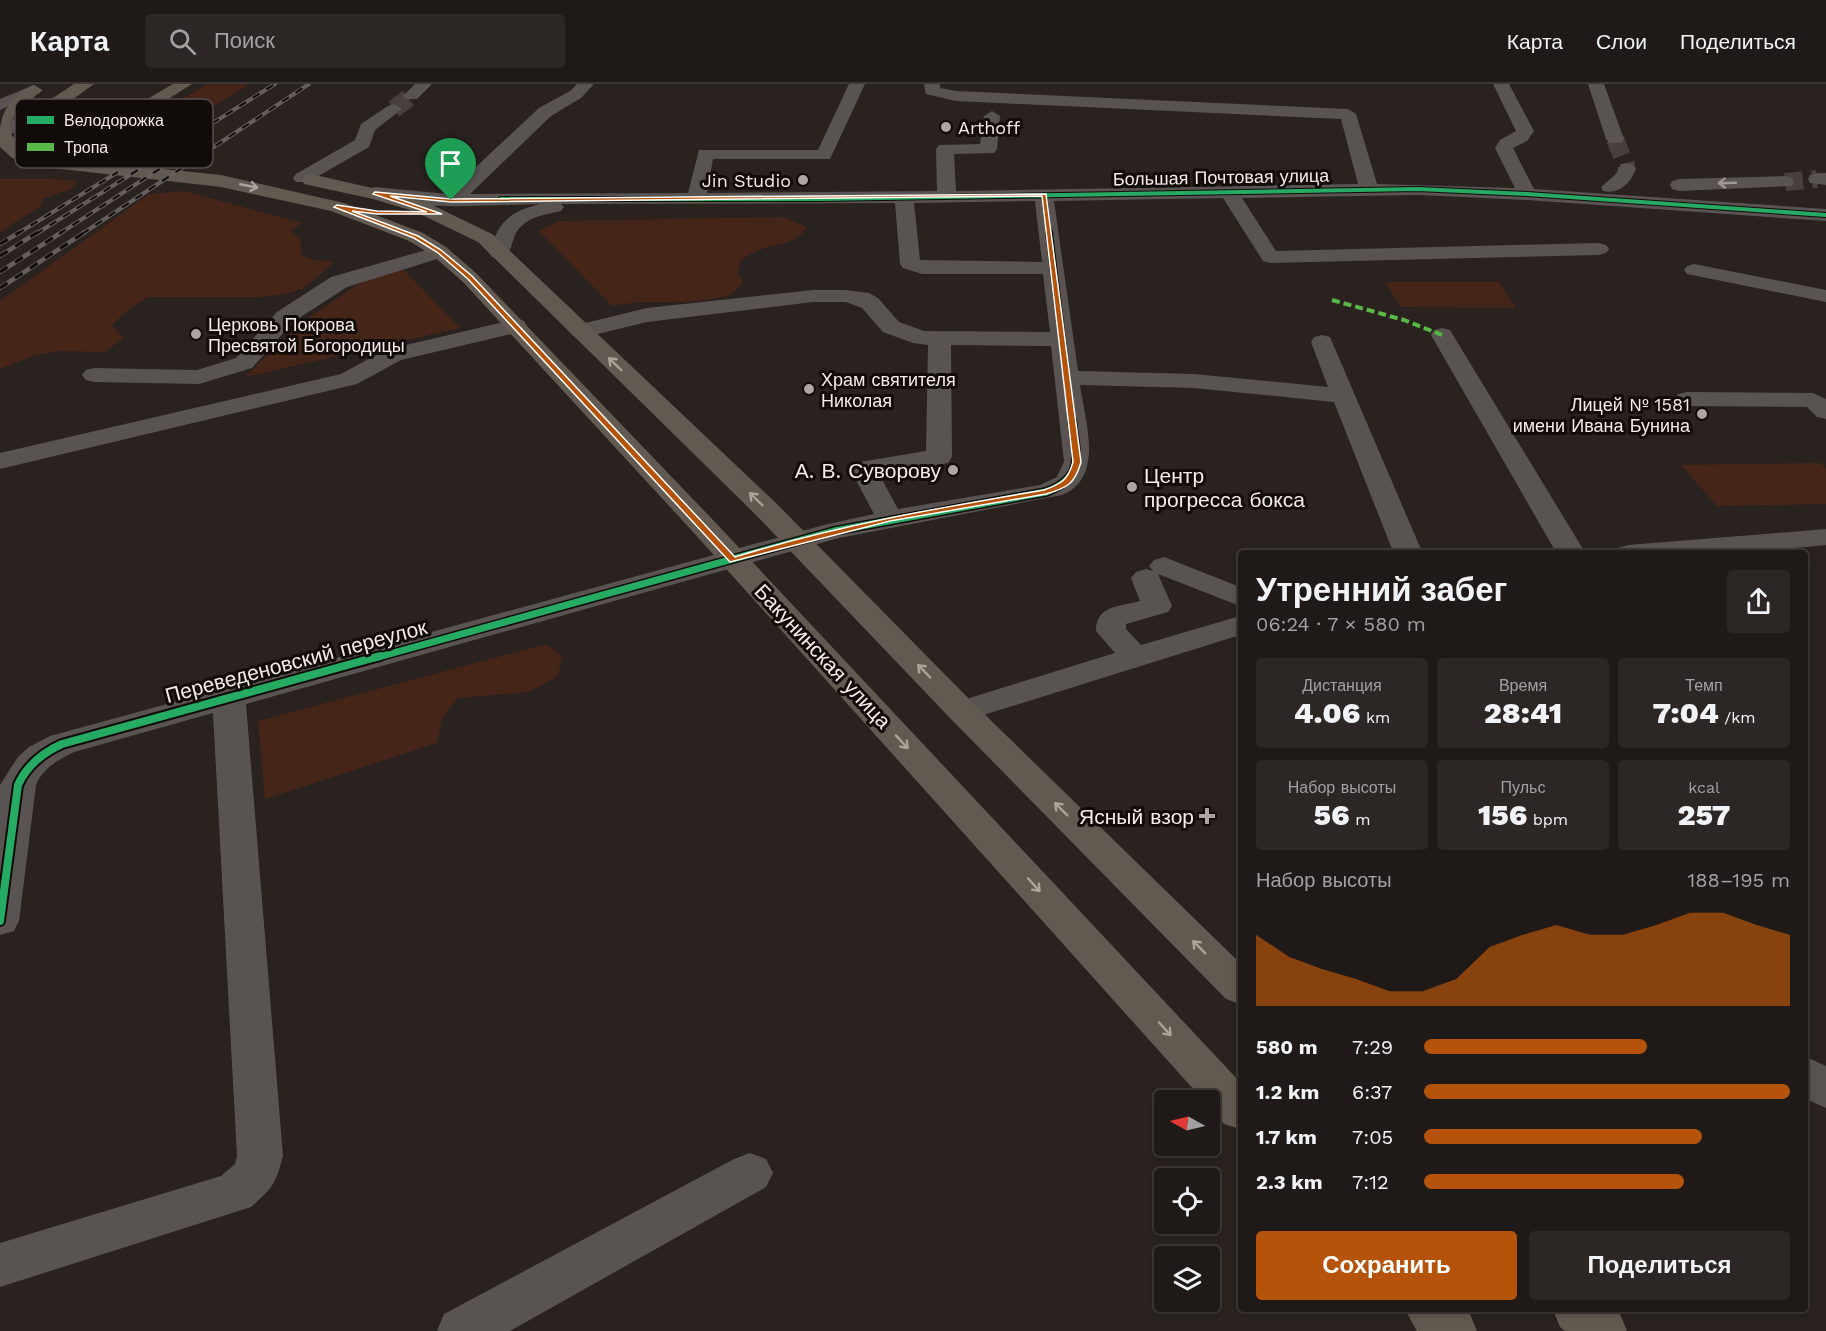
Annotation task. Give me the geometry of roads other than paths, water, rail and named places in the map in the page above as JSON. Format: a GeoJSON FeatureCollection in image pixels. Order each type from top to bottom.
{"type":"FeatureCollection","features":[{"type":"Feature","properties":{"kind":"main road"},"geometry":{"type":"LineString","coordinates":[[62,98],[87,84]]}},
{"type":"Feature","properties":{"kind":"main road"},"geometry":{"type":"LineString","coordinates":[[159,99],[184,84]]}},
{"type":"Feature","properties":{"kind":"main road"},"geometry":{"type":"LineString","coordinates":[[24,99],[40,87]]}},
{"type":"Feature","properties":{"kind":"main road"},"geometry":{"type":"LineString","coordinates":[[5,149],[1,124],[15,106]]}},
{"type":"Feature","properties":{"kind":"main road"},"geometry":{"type":"LineString","coordinates":[[213,166],[259,171]]}},
{"type":"Feature","properties":{"kind":"main road","name":"Бакунинская улица"},"geometry":{"type":"LineString","coordinates":[[93,168],[221,181],[337,207],[416,237],[440,252],[470,278],[734,560],[1238,1110]]}},
{"type":"Feature","properties":{"kind":"main road"},"geometry":{"type":"LineString","coordinates":[[280,174],[445,207],[485,238],[796,541],[962,711],[1238,986]]}},
{"type":"Feature","properties":{"kind":"main road"},"geometry":{"type":"LineString","coordinates":[[1432,1312],[1452,1331]]}},
{"type":"Feature","properties":{"kind":"main road"},"geometry":{"type":"LineString","coordinates":[[1580,1312],[1602,1331]]}},
{"type":"Feature","properties":{"kind":"street"},"geometry":{"type":"LineString","coordinates":[[411,96],[424,84]]}},
{"type":"Feature","properties":{"kind":"street"},"geometry":{"type":"LineString","coordinates":[[445,207],[496,161],[548,109],[577,96],[586,84]]}},
{"type":"Feature","properties":{"kind":"street"},"geometry":{"type":"LineString","coordinates":[[696,199],[705,154],[824,155],[857,84]]}},
{"type":"Feature","properties":{"kind":"street"},"geometry":{"type":"LineString","coordinates":[[932,84],[932,91],[937,94],[956,96],[1348,114],[1369,189]]}},
{"type":"Feature","properties":{"kind":"street"},"geometry":{"type":"LineString","coordinates":[[1500,84],[1525,131],[1521,137],[1506,144],[1504,148],[1527,194]]}},
{"type":"Feature","properties":{"kind":"street"},"geometry":{"type":"LineString","coordinates":[[1596,84],[1615,139]]}},
{"type":"Feature","properties":{"kind":"street"},"geometry":{"type":"LineString","coordinates":[[0,103],[40,87]]}},
{"type":"Feature","properties":{"kind":"street"},"geometry":{"type":"LineString","coordinates":[[302,178],[363,143],[367,128],[394,109]]}},
{"type":"Feature","properties":{"kind":"street"},"geometry":{"type":"LineString","coordinates":[[947,196],[945,149],[988,149],[992,116]]}},
{"type":"Feature","properties":{"kind":"street"},"geometry":{"type":"LineString","coordinates":[[1610,187],[1624,177],[1627,168]]}},
{"type":"Feature","properties":{"kind":"street"},"geometry":{"type":"LineString","coordinates":[[1556,196],[1610,187],[1785,182]]}},
{"type":"Feature","properties":{"kind":"street","name":"Большая Почтовая улица"},"geometry":{"type":"LineString","coordinates":[[337,207],[377,213],[445,207],[615,199],[904,197],[1369,189],[1527,194],[1826,215]]}},
{"type":"Feature","properties":{"kind":"street"},"geometry":{"type":"LineString","coordinates":[[1229,192],[1270,257],[1599,249]]}},
{"type":"Feature","properties":{"kind":"street","name":"Переведеновский переулок"},"geometry":{"type":"LineString","coordinates":[[0,921],[18,785],[22,774],[33,761],[62,744],[796,541],[890,519],[1046,492],[1063,486],[1073,477],[1077,462],[1044,195]]}},
{"type":"Feature","properties":{"kind":"street"},"geometry":{"type":"LineString","coordinates":[[904,197],[910,264],[922,268],[1054,268]]}},
{"type":"Feature","properties":{"kind":"street"},"geometry":{"type":"LineString","coordinates":[[499,253],[505,232],[510,224],[519,217],[558,206],[615,199]]}},
{"type":"Feature","properties":{"kind":"street"},"geometry":{"type":"LineString","coordinates":[[94,375],[199,377],[244,363],[285,317],[339,282],[440,252]]}},
{"type":"Feature","properties":{"kind":"street"},"geometry":{"type":"LineString","coordinates":[[1694,270],[1826,296]]}},
{"type":"Feature","properties":{"kind":"street"},"geometry":{"type":"LineString","coordinates":[[581,331],[647,315],[813,296],[846,296],[861,298],[870,303],[891,327],[921,338],[1063,339]]}},
{"type":"Feature","properties":{"kind":"street"},"geometry":{"type":"LineString","coordinates":[[0,461],[349,379],[393,355],[516,327]]}},
{"type":"Feature","properties":{"kind":"street"},"geometry":{"type":"LineString","coordinates":[[1442,335],[1570,550]]}},
{"type":"Feature","properties":{"kind":"street"},"geometry":{"type":"LineString","coordinates":[[890,519],[863,469],[939,457],[940,339]]}},
{"type":"Feature","properties":{"kind":"street"},"geometry":{"type":"LineString","coordinates":[[1322,342],[1407,550]]}},
{"type":"Feature","properties":{"kind":"street"},"geometry":{"type":"LineString","coordinates":[[1067,378],[1194,381],[1344,396]]}},
{"type":"Feature","properties":{"kind":"street"},"geometry":{"type":"LineString","coordinates":[[1687,399],[1813,400],[1826,412]]}},
{"type":"Feature","properties":{"kind":"street"},"geometry":{"type":"LineString","coordinates":[[1675,550],[1826,537]]}},
{"type":"Feature","properties":{"kind":"street"},"geometry":{"type":"LineString","coordinates":[[1136,657],[1111,631],[1111,619],[1156,606],[1155,572],[1238,596]]}},
{"type":"Feature","properties":{"kind":"street"},"geometry":{"type":"LineString","coordinates":[[962,711],[1238,626]]}},
{"type":"Feature","properties":{"kind":"street"},"geometry":{"type":"LineString","coordinates":[[0,1265],[235,1192],[255,1175],[260,1156],[229,698]]}},
{"type":"Feature","properties":{"kind":"street"},"geometry":{"type":"LineString","coordinates":[[1808,1077],[1826,1090]]}},
{"type":"Feature","properties":{"kind":"street"},"geometry":{"type":"LineString","coordinates":[[462,1331],[750,1173]]}},
{"type":"Feature","properties":{"kind":"tunnel"},"geometry":{"type":"LineString","coordinates":[[394,109],[411,96]]}},
{"type":"Feature","properties":{"kind":"tunnel"},"geometry":{"type":"LineString","coordinates":[[1615,139],[1627,168]]}},
{"type":"Feature","properties":{"kind":"tunnel"},"geometry":{"type":"LineString","coordinates":[[1785,182],[1817,179]]}},
{"type":"Feature","properties":{"kind":"railway"},"geometry":{"type":"LineString","coordinates":[[213,123],[275,84]]}},
{"type":"Feature","properties":{"kind":"railway"},"geometry":{"type":"LineString","coordinates":[[213,147],[309,84]]}},
{"type":"Feature","properties":{"kind":"railway"},"geometry":{"type":"LineString","coordinates":[[36,234],[141,168]]}},
{"type":"Feature","properties":{"kind":"railway"},"geometry":{"type":"LineString","coordinates":[[59,234],[161,168]]}},
{"type":"Feature","properties":{"kind":"railway"},"geometry":{"type":"LineString","coordinates":[[82,234],[182,168]]}},
{"type":"Feature","properties":{"kind":"railway"},"geometry":{"type":"LineString","coordinates":[[17,234],[118,172]]}},
{"type":"Feature","properties":{"kind":"railway"},"geometry":{"type":"LineString","coordinates":[[0,244],[20,232]]}},
{"type":"Feature","properties":{"kind":"railway"},"geometry":{"type":"LineString","coordinates":[[0,256],[38,232]]}},
{"type":"Feature","properties":{"kind":"railway"},"geometry":{"type":"LineString","coordinates":[[0,272],[62,232]]}},
{"type":"Feature","properties":{"kind":"railway"},"geometry":{"type":"LineString","coordinates":[[0,288],[85,232]]}},
{"type":"Feature","properties":{"kind":"place","name":"Arthoff"},"geometry":{"type":"Point","coordinates":[946,127]}},
{"type":"Feature","properties":{"kind":"place","name":"Jin Studio"},"geometry":{"type":"Point","coordinates":[803,180]}},
{"type":"Feature","properties":{"kind":"place","name":"Церковь Покрова Пресвятой Богородицы"},"geometry":{"type":"Point","coordinates":[196,334]}},
{"type":"Feature","properties":{"kind":"place","name":"Храм святителя Николая"},"geometry":{"type":"Point","coordinates":[809,389]}},
{"type":"Feature","properties":{"kind":"place","name":"Лицей № 1581 имени Ивана Бунина"},"geometry":{"type":"Point","coordinates":[1702,414]}},
{"type":"Feature","properties":{"kind":"place","name":"А. В. Суворову"},"geometry":{"type":"Point","coordinates":[953,470]}},
{"type":"Feature","properties":{"kind":"place","name":"Центр прогресса бокса"},"geometry":{"type":"Point","coordinates":[1132,487]}},
{"type":"Feature","properties":{"kind":"place","name":"Ясный взор"},"geometry":{"type":"Point","coordinates":[1207,816]}}]}
